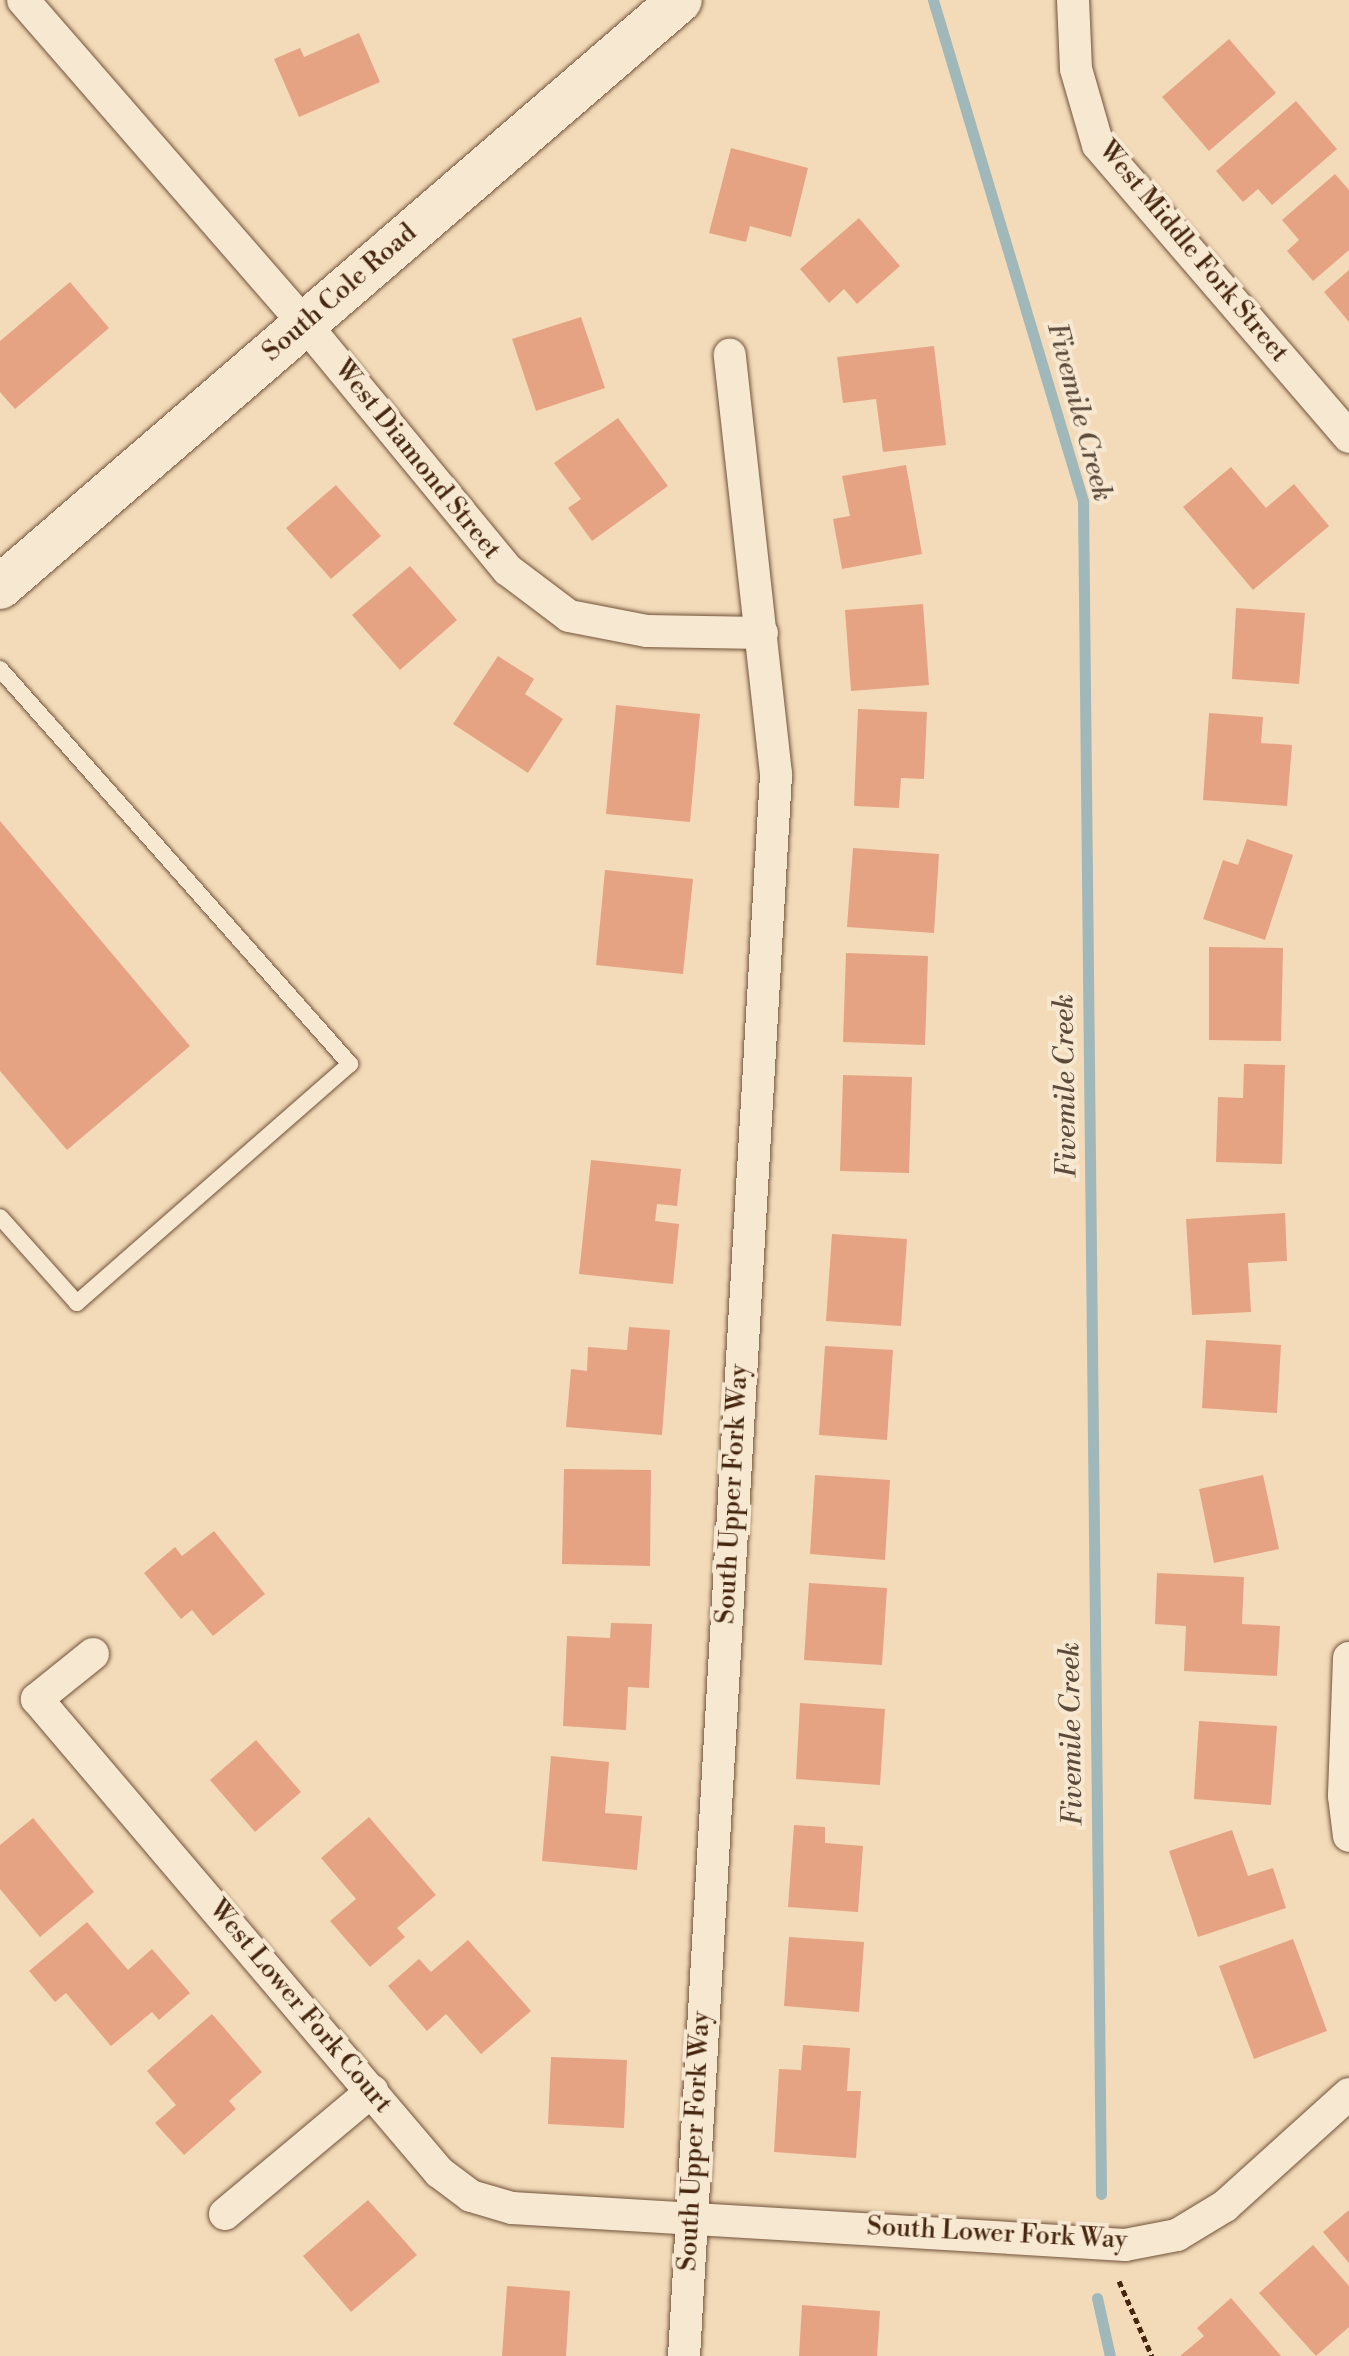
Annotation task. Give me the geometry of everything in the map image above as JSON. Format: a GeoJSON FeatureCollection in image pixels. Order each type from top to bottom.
{"type":"FeatureCollection","features":[{"type":"Feature","properties":{"kind":"main road","name":"South Cole Road"},"geometry":{"type":"LineString","coordinates":[[0,587],[680,0]]}},
{"type":"Feature","properties":{"kind":"street","name":"West Diamond Street"},"geometry":{"type":"LineString","coordinates":[[23,0],[305,324],[508,570],[569,616],[647,631],[762,633]]}},
{"type":"Feature","properties":{"kind":"street","name":"West Middle Fork Street"},"geometry":{"type":"LineString","coordinates":[[1073,0],[1076,69],[1098,145],[1349,437]]}},
{"type":"Feature","properties":{"kind":"street","name":"South Upper Fork Way"},"geometry":{"type":"LineString","coordinates":[[684,2356],[776,774],[730,355]]}},
{"type":"Feature","properties":{"kind":"street","name":"West Lower Fork Court"},"geometry":{"type":"LineString","coordinates":[[93,1654],[37,1699],[439,2172],[471,2196],[512,2208],[690,2215]]}},
{"type":"Feature","properties":{"kind":"street"},"geometry":{"type":"LineString","coordinates":[[1349,1658],[1344,1796],[1349,1836]]}},
{"type":"Feature","properties":{"kind":"street"},"geometry":{"type":"LineString","coordinates":[[225,2214],[372,2091]]}},
{"type":"Feature","properties":{"kind":"street","name":"South Lower Fork Way"},"geometry":{"type":"LineString","coordinates":[[690,2215],[1125,2245],[1177,2235],[1225,2206],[1349,2094]]}},
{"type":"Feature","properties":{"kind":"lane"},"geometry":{"type":"LineString","coordinates":[[0,669],[350,1064],[77,1303],[0,1217]]}},
{"type":"Feature","properties":{"kind":"path"},"geometry":{"type":"LineString","coordinates":[[1119,2281],[1152,2356]]}},
{"type":"Feature","properties":{"kind":"building"},"geometry":{"type":"Polygon","coordinates":[[[359,33],[380,82],[299,117],[274,59],[300,48],[304,57],[359,33]]]}},
{"type":"Feature","properties":{"kind":"building"},"geometry":{"type":"Polygon","coordinates":[[[1229,39],[1276,93],[1209,151],[1162,97],[1229,39]]]}},
{"type":"Feature","properties":{"kind":"building"},"geometry":{"type":"Polygon","coordinates":[[[1296,101],[1337,149],[1272,205],[1258,189],[1243,202],[1216,171],[1296,101]]]}},
{"type":"Feature","properties":{"kind":"building"},"geometry":{"type":"Polygon","coordinates":[[[731,148],[808,168],[791,237],[750,226],[746,242],[709,233],[731,148]]]}},
{"type":"Feature","properties":{"kind":"building"},"geometry":{"type":"Polygon","coordinates":[[[1335,174],[1349,190],[1349,250],[1313,281],[1287,251],[1299,240],[1282,220],[1335,174]]]}},
{"type":"Feature","properties":{"kind":"building"},"geometry":{"type":"Polygon","coordinates":[[[859,218],[900,266],[857,304],[844,289],[829,303],[800,269],[859,218]]]}},
{"type":"Feature","properties":{"kind":"building"},"geometry":{"type":"Polygon","coordinates":[[[1349,270],[1349,322],[1324,292],[1349,270]]]}},
{"type":"Feature","properties":{"kind":"building"},"geometry":{"type":"Polygon","coordinates":[[[70,282],[109,328],[15,409],[0,392],[0,341],[70,282]]]}},
{"type":"Feature","properties":{"kind":"building"},"geometry":{"type":"Polygon","coordinates":[[[581,317],[605,388],[536,411],[512,339],[581,317]]]}},
{"type":"Feature","properties":{"kind":"building"},"geometry":{"type":"Polygon","coordinates":[[[934,346],[946,445],[883,452],[876,399],[843,403],[837,357],[934,346]]]}},
{"type":"Feature","properties":{"kind":"building"},"geometry":{"type":"Polygon","coordinates":[[[618,418],[668,486],[592,541],[568,508],[581,499],[554,463],[618,418]]]}},
{"type":"Feature","properties":{"kind":"building"},"geometry":{"type":"Polygon","coordinates":[[[906,465],[922,554],[842,569],[833,519],[850,516],[842,476],[906,465]]]}},
{"type":"Feature","properties":{"kind":"building"},"geometry":{"type":"Polygon","coordinates":[[[1231,467],[1266,508],[1294,484],[1329,526],[1253,590],[1183,507],[1231,467]]]}},
{"type":"Feature","properties":{"kind":"building"},"geometry":{"type":"Polygon","coordinates":[[[336,485],[381,536],[331,579],[286,528],[336,485]]]}},
{"type":"Feature","properties":{"kind":"building"},"geometry":{"type":"Polygon","coordinates":[[[410,566],[457,620],[400,670],[352,615],[410,566]]]}},
{"type":"Feature","properties":{"kind":"building"},"geometry":{"type":"Polygon","coordinates":[[[923,604],[929,685],[851,691],[845,610],[923,604]]]}},
{"type":"Feature","properties":{"kind":"building"},"geometry":{"type":"Polygon","coordinates":[[[1236,608],[1305,613],[1299,684],[1232,679],[1236,608]]]}},
{"type":"Feature","properties":{"kind":"building"},"geometry":{"type":"Polygon","coordinates":[[[498,656],[534,679],[525,694],[563,719],[528,773],[453,724],[498,656]]]}},
{"type":"Feature","properties":{"kind":"building"},"geometry":{"type":"Polygon","coordinates":[[[616,705],[700,714],[690,822],[606,814],[616,705]]]}},
{"type":"Feature","properties":{"kind":"building"},"geometry":{"type":"Polygon","coordinates":[[[858,709],[927,712],[924,779],[901,778],[899,808],[854,806],[858,709]]]}},
{"type":"Feature","properties":{"kind":"building"},"geometry":{"type":"Polygon","coordinates":[[[1209,713],[1263,717],[1261,743],[1292,745],[1287,806],[1203,800],[1209,713]]]}},
{"type":"Feature","properties":{"kind":"building"},"geometry":{"type":"Polygon","coordinates":[[[0,821],[190,1046],[67,1150],[0,1071],[0,821]]]}},
{"type":"Feature","properties":{"kind":"building"},"geometry":{"type":"Polygon","coordinates":[[[1247,839],[1293,855],[1265,940],[1203,919],[1223,860],[1238,865],[1247,839]]]}},
{"type":"Feature","properties":{"kind":"building"},"geometry":{"type":"Polygon","coordinates":[[[853,848],[939,854],[934,933],[847,927],[853,848]]]}},
{"type":"Feature","properties":{"kind":"building"},"geometry":{"type":"Polygon","coordinates":[[[605,870],[693,879],[683,974],[596,965],[605,870]]]}},
{"type":"Feature","properties":{"kind":"building"},"geometry":{"type":"Polygon","coordinates":[[[1209,947],[1283,948],[1281,1041],[1209,1040],[1209,947]]]}},
{"type":"Feature","properties":{"kind":"building"},"geometry":{"type":"Polygon","coordinates":[[[846,953],[928,956],[925,1045],[843,1042],[846,953]]]}},
{"type":"Feature","properties":{"kind":"building"},"geometry":{"type":"Polygon","coordinates":[[[1244,1064],[1285,1065],[1282,1164],[1216,1162],[1218,1097],[1243,1098],[1244,1064]]]}},
{"type":"Feature","properties":{"kind":"building"},"geometry":{"type":"Polygon","coordinates":[[[843,1075],[912,1077],[909,1173],[840,1171],[843,1075]]]}},
{"type":"Feature","properties":{"kind":"building"},"geometry":{"type":"Polygon","coordinates":[[[591,1160],[681,1169],[677,1206],[657,1204],[655,1221],[679,1224],[673,1284],[579,1274],[591,1160]]]}},
{"type":"Feature","properties":{"kind":"building"},"geometry":{"type":"Polygon","coordinates":[[[1285,1213],[1287,1261],[1248,1263],[1251,1312],[1192,1315],[1186,1219],[1285,1213]]]}},
{"type":"Feature","properties":{"kind":"building"},"geometry":{"type":"Polygon","coordinates":[[[832,1234],[907,1239],[901,1326],[826,1321],[832,1234]]]}},
{"type":"Feature","properties":{"kind":"building"},"geometry":{"type":"Polygon","coordinates":[[[629,1327],[670,1330],[662,1435],[566,1427],[571,1369],[587,1371],[588,1347],[627,1350],[629,1327]]]}},
{"type":"Feature","properties":{"kind":"building"},"geometry":{"type":"Polygon","coordinates":[[[1206,1340],[1281,1345],[1277,1413],[1202,1408],[1206,1340]]]}},
{"type":"Feature","properties":{"kind":"building"},"geometry":{"type":"Polygon","coordinates":[[[825,1346],[893,1350],[887,1440],[819,1435],[825,1346]]]}},
{"type":"Feature","properties":{"kind":"building"},"geometry":{"type":"Polygon","coordinates":[[[564,1469],[651,1470],[650,1566],[562,1564],[564,1469]]]}},
{"type":"Feature","properties":{"kind":"building"},"geometry":{"type":"Polygon","coordinates":[[[815,1475],[890,1480],[885,1560],[810,1554],[815,1475]]]}},
{"type":"Feature","properties":{"kind":"building"},"geometry":{"type":"Polygon","coordinates":[[[1263,1475],[1279,1549],[1214,1563],[1199,1489],[1263,1475]]]}},
{"type":"Feature","properties":{"kind":"building"},"geometry":{"type":"Polygon","coordinates":[[[214,1531],[265,1594],[213,1636],[192,1610],[181,1619],[144,1573],[175,1547],[182,1556],[214,1531]]]}},
{"type":"Feature","properties":{"kind":"building"},"geometry":{"type":"Polygon","coordinates":[[[1157,1573],[1244,1577],[1242,1624],[1280,1626],[1277,1676],[1184,1671],[1186,1626],[1155,1624],[1157,1573]]]}},
{"type":"Feature","properties":{"kind":"building"},"geometry":{"type":"Polygon","coordinates":[[[809,1583],[887,1588],[882,1665],[804,1660],[809,1583]]]}},
{"type":"Feature","properties":{"kind":"building"},"geometry":{"type":"Polygon","coordinates":[[[611,1623],[652,1624],[649,1688],[628,1687],[626,1730],[563,1726],[567,1636],[610,1638],[611,1623]]]}},
{"type":"Feature","properties":{"kind":"building"},"geometry":{"type":"Polygon","coordinates":[[[800,1703],[885,1709],[880,1785],[796,1779],[800,1703]]]}},
{"type":"Feature","properties":{"kind":"building"},"geometry":{"type":"Polygon","coordinates":[[[1199,1721],[1277,1726],[1271,1805],[1194,1799],[1199,1721]]]}},
{"type":"Feature","properties":{"kind":"building"},"geometry":{"type":"Polygon","coordinates":[[[256,1740],[301,1792],[255,1832],[210,1780],[256,1740]]]}},
{"type":"Feature","properties":{"kind":"building"},"geometry":{"type":"Polygon","coordinates":[[[551,1756],[609,1762],[605,1813],[642,1816],[637,1870],[542,1861],[551,1756]]]}},
{"type":"Feature","properties":{"kind":"building"},"geometry":{"type":"Polygon","coordinates":[[[369,1817],[436,1895],[397,1928],[405,1937],[370,1967],[330,1921],[356,1899],[321,1858],[369,1817]]]}},
{"type":"Feature","properties":{"kind":"building"},"geometry":{"type":"Polygon","coordinates":[[[33,1818],[94,1892],[40,1937],[0,1889],[0,1845],[33,1818]]]}},
{"type":"Feature","properties":{"kind":"building"},"geometry":{"type":"Polygon","coordinates":[[[794,1825],[825,1827],[825,1843],[863,1846],[858,1912],[788,1907],[794,1825]]]}},
{"type":"Feature","properties":{"kind":"building"},"geometry":{"type":"Polygon","coordinates":[[[1232,1830],[1248,1876],[1273,1868],[1286,1908],[1198,1937],[1169,1851],[1232,1830]]]}},
{"type":"Feature","properties":{"kind":"building"},"geometry":{"type":"Polygon","coordinates":[[[87,1922],[128,1970],[152,1949],[190,1993],[159,2020],[152,2012],[111,2046],[66,1993],[55,2002],[29,1971],[87,1922]]]}},
{"type":"Feature","properties":{"kind":"building"},"geometry":{"type":"Polygon","coordinates":[[[789,1937],[864,1942],[859,2012],[784,2006],[789,1937]]]}},
{"type":"Feature","properties":{"kind":"building"},"geometry":{"type":"Polygon","coordinates":[[[1293,1939],[1327,2031],[1254,2059],[1219,1966],[1293,1939]]]}},
{"type":"Feature","properties":{"kind":"building"},"geometry":{"type":"Polygon","coordinates":[[[468,1940],[531,2011],[481,2054],[446,2014],[427,2031],[388,1986],[419,1959],[431,1972],[468,1940]]]}},
{"type":"Feature","properties":{"kind":"building"},"geometry":{"type":"Polygon","coordinates":[[[212,2014],[262,2072],[229,2101],[236,2109],[184,2155],[155,2123],[176,2105],[147,2071],[212,2014]]]}},
{"type":"Feature","properties":{"kind":"building"},"geometry":{"type":"Polygon","coordinates":[[[803,2045],[850,2048],[847,2091],[861,2091],[856,2158],[774,2152],[779,2069],[801,2070],[803,2045]]]}},
{"type":"Feature","properties":{"kind":"building"},"geometry":{"type":"Polygon","coordinates":[[[551,2057],[627,2060],[624,2128],[548,2124],[551,2057]]]}},
{"type":"Feature","properties":{"kind":"building"},"geometry":{"type":"Polygon","coordinates":[[[368,2200],[417,2255],[351,2312],[303,2256],[368,2200]]]}},
{"type":"Feature","properties":{"kind":"building"},"geometry":{"type":"Polygon","coordinates":[[[1349,2210],[1349,2263],[1323,2232],[1349,2210]]]}},
{"type":"Feature","properties":{"kind":"building"},"geometry":{"type":"Polygon","coordinates":[[[1313,2245],[1349,2286],[1349,2327],[1316,2356],[1259,2293],[1313,2245]]]}},
{"type":"Feature","properties":{"kind":"building"},"geometry":{"type":"Polygon","coordinates":[[[507,2286],[570,2291],[566,2356],[502,2356],[507,2286]]]}},
{"type":"Feature","properties":{"kind":"building"},"geometry":{"type":"Polygon","coordinates":[[[1231,2298],[1281,2356],[1180,2356],[1204,2336],[1197,2328],[1231,2298]]]}},
{"type":"Feature","properties":{"kind":"building"},"geometry":{"type":"Polygon","coordinates":[[[802,2305],[880,2311],[877,2356],[799,2356],[802,2305]]]}},
{"type":"Feature","properties":{"kind":"waterway","name":"Fivemile Creek"},"geometry":{"type":"LineString","coordinates":[[933,0],[1083,501],[1101,2194]]}},
{"type":"Feature","properties":{"kind":"waterway","name":"Fivemile Creek"},"geometry":{"type":"LineString","coordinates":[[1097,2298],[1110,2356]]}}]}
